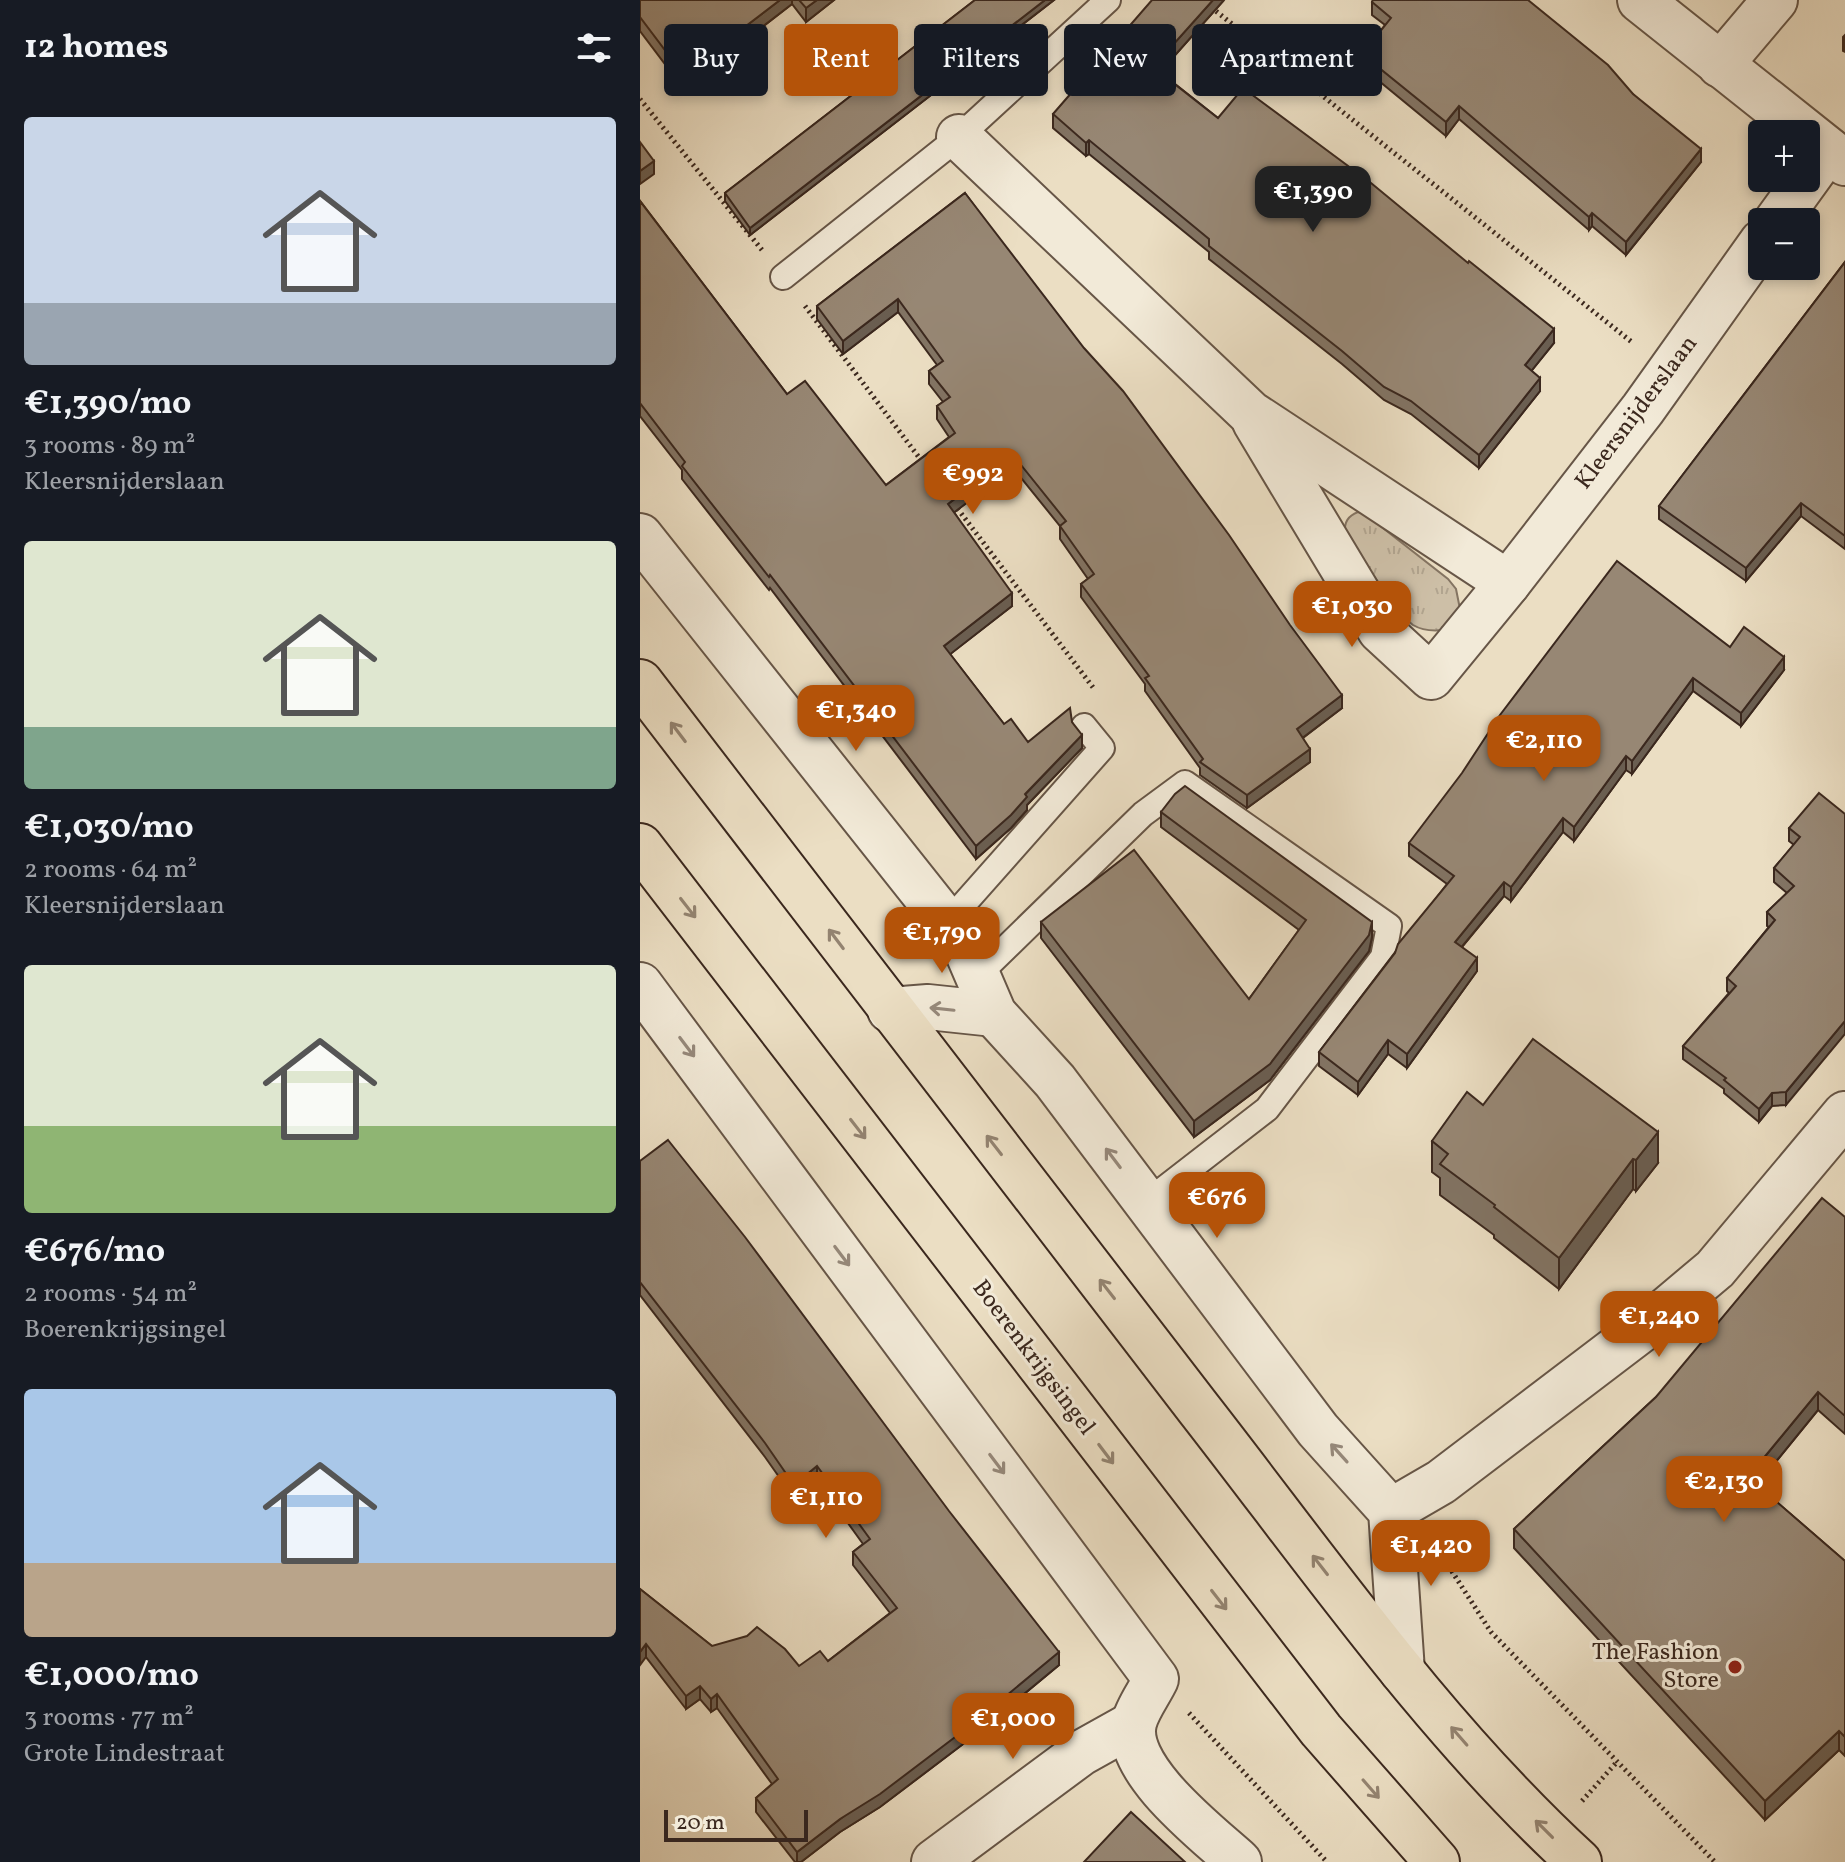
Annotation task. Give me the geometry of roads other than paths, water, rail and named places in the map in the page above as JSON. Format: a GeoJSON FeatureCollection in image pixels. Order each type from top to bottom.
{"type":"FeatureCollection","features":[{"type":"Feature","properties":{"kind":"highway"},"geometry":{"type":"LineString","coordinates":[[640,682],[1402,1671],[1510,1796],[1579,1862]]}},
{"type":"Feature","properties":{"kind":"highway","name":"Boerenkrijgsingel"},"geometry":{"type":"LineString","coordinates":[[640,846],[1321,1730],[1437,1862]]}},
{"type":"Feature","properties":{"kind":"street"},"geometry":{"type":"LineString","coordinates":[[1640,0],[1836,156],[1789,208]]}},
{"type":"Feature","properties":{"kind":"street"},"geometry":{"type":"LineString","coordinates":[[1720,65],[1775,0]]}},
{"type":"Feature","properties":{"kind":"street","name":"Kleersnijderslaan"},"geometry":{"type":"LineString","coordinates":[[959,137],[1250,413],[1508,583]]}},
{"type":"Feature","properties":{"kind":"street","name":"Kleersnijderslaan"},"geometry":{"type":"LineString","coordinates":[[1250,413],[1380,630],[1431,677],[1508,583],[1748,261]]}},
{"type":"Feature","properties":{"kind":"street"},"geometry":{"type":"LineString","coordinates":[[640,536],[964,944],[994,1014],[1055,1081],[1318,1430],[1391,1511],[1402,1671]]}},
{"type":"Feature","properties":{"kind":"street"},"geometry":{"type":"LineString","coordinates":[[640,985],[1156,1679],[1133,1724],[1081,1753],[934,1862]]}},
{"type":"Feature","properties":{"kind":"street"},"geometry":{"type":"LineString","coordinates":[[890,1010],[928,1007],[994,1014]]}},
{"type":"Feature","properties":{"kind":"street"},"geometry":{"type":"LineString","coordinates":[[1391,1511],[1453,1473],[1658,1317],[1715,1269],[1845,1114]]}},
{"type":"Feature","properties":{"kind":"street"},"geometry":{"type":"LineString","coordinates":[[1133,1724],[1139,1760],[1167,1796],[1239,1862]]}},
{"type":"Feature","properties":{"kind":"lane"},"geometry":{"type":"LineString","coordinates":[[783,277],[959,137],[1108,0]]}},
{"type":"Feature","properties":{"kind":"lane"},"geometry":{"type":"LineString","coordinates":[[947,923],[1102,748],[1084,726]]}},
{"type":"Feature","properties":{"kind":"lane"},"geometry":{"type":"LineString","coordinates":[[979,974],[1143,814],[1185,783],[1389,926],[1383,957],[1267,1109],[1147,1202]]}},
{"type":"Feature","properties":{"kind":"place","name":"The Fashion Store"},"geometry":{"type":"Point","coordinates":[1735,1667]}}]}
